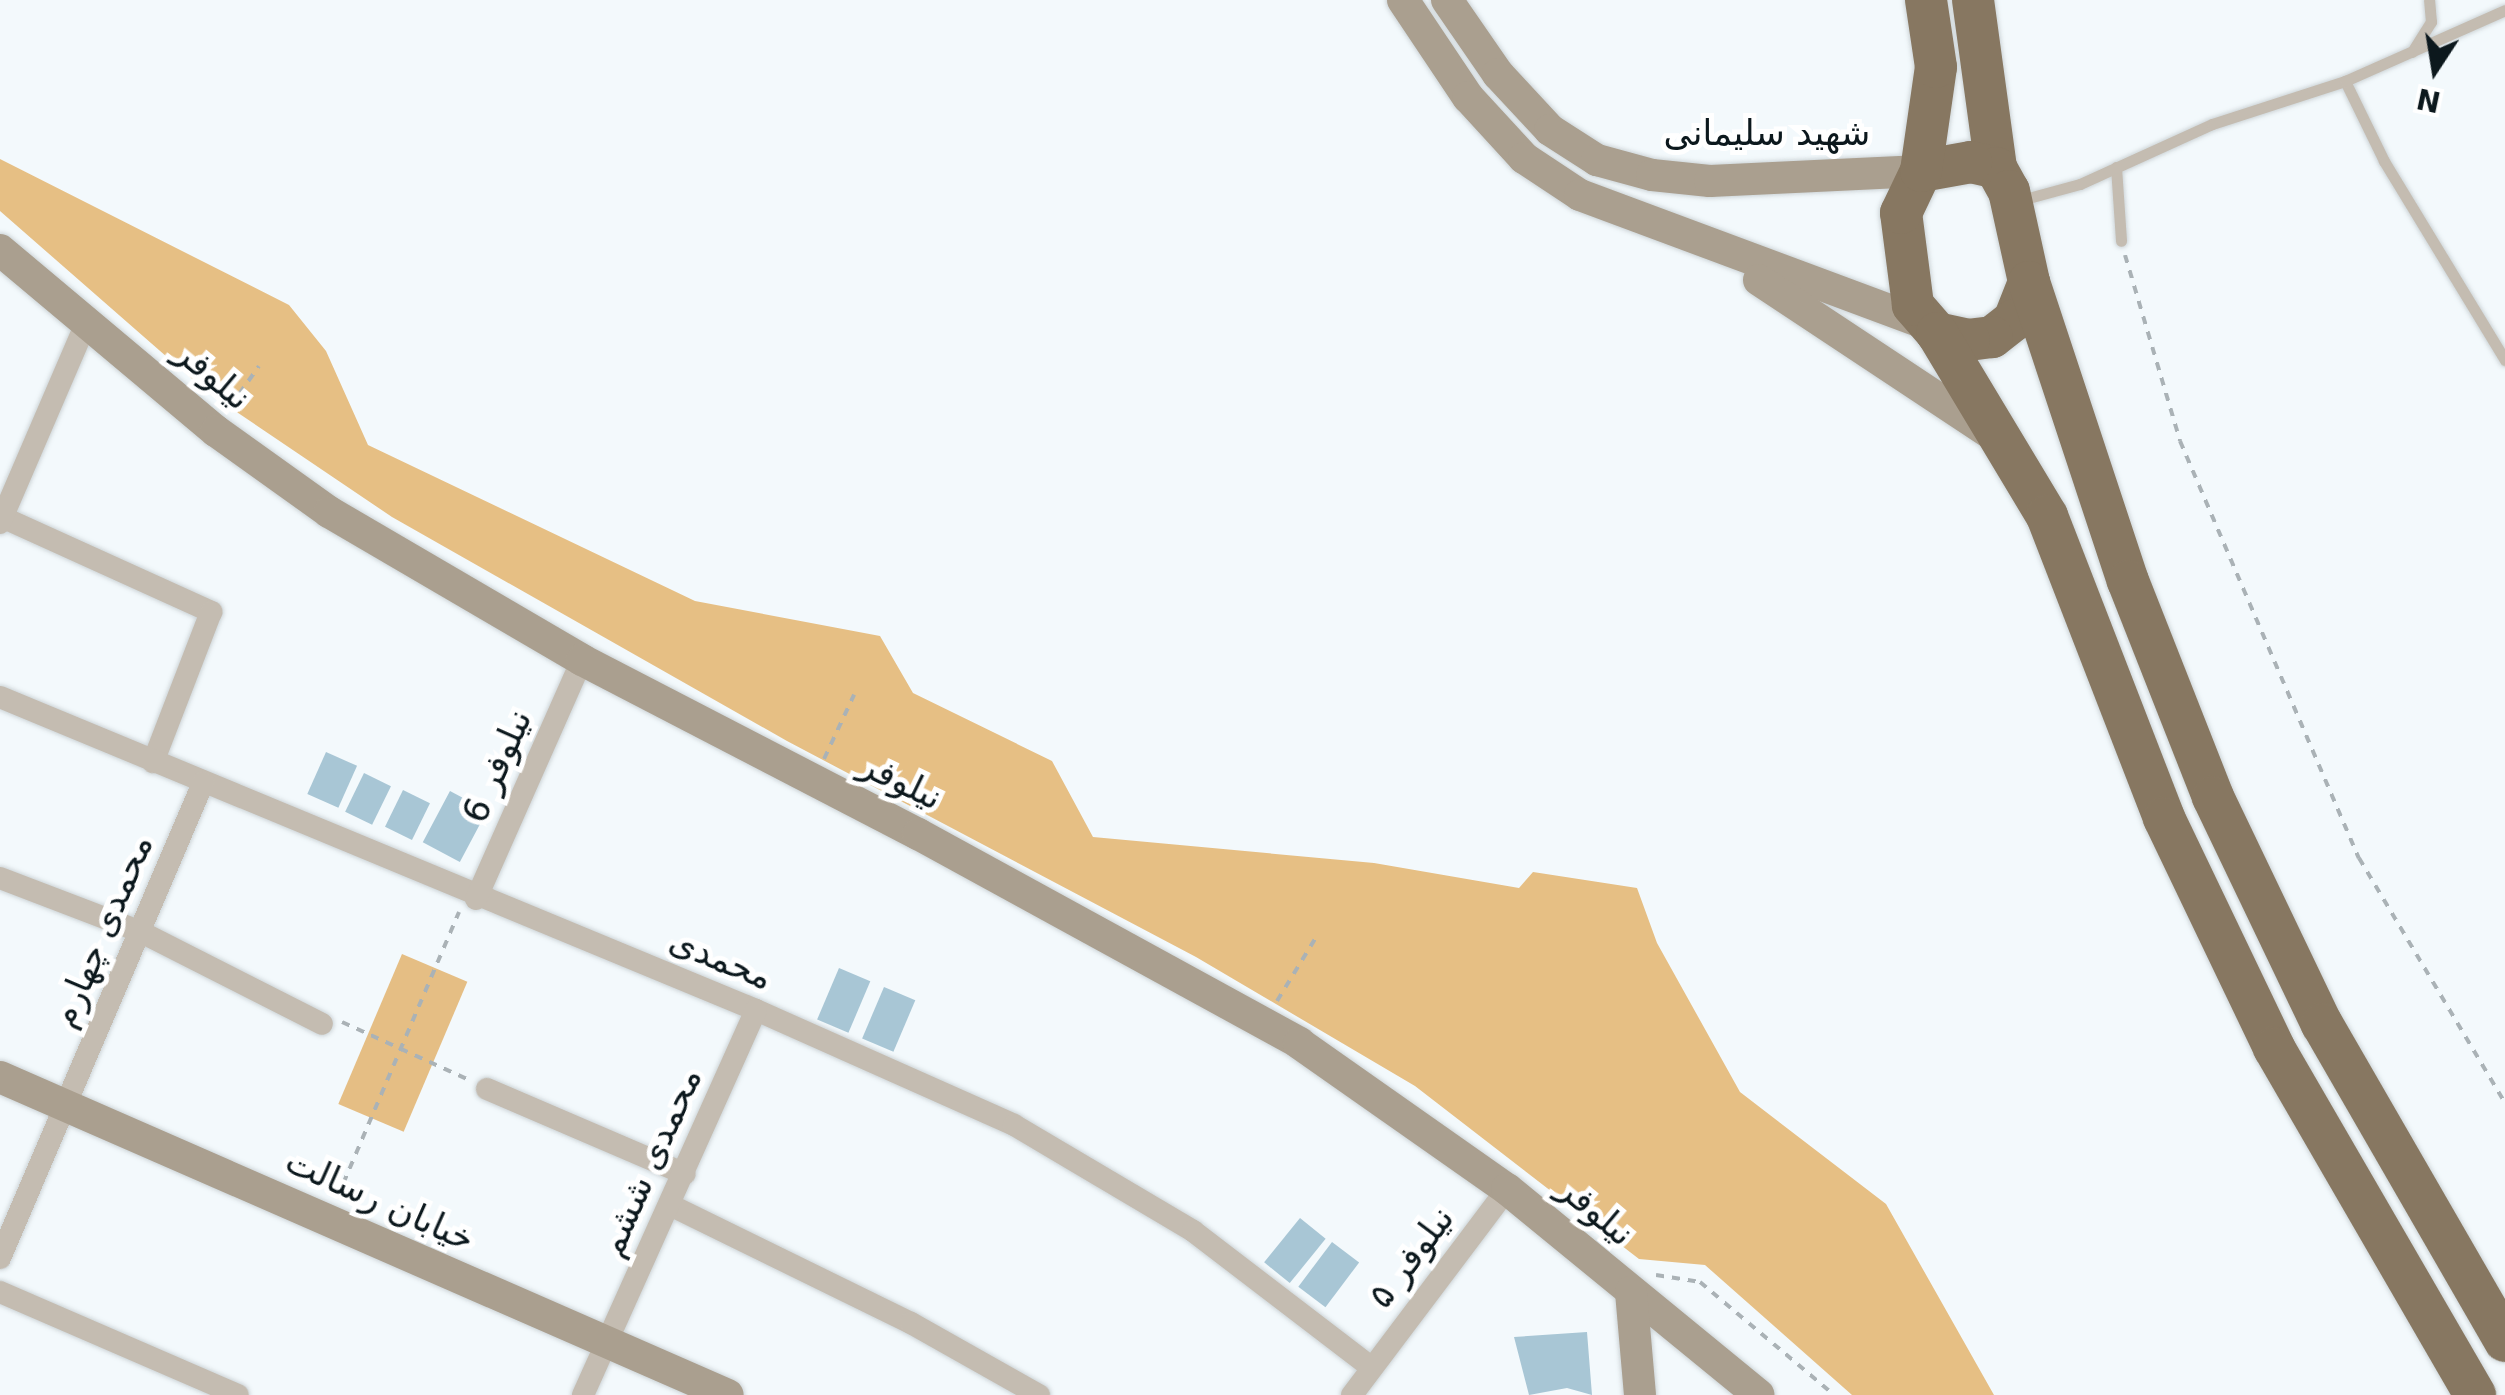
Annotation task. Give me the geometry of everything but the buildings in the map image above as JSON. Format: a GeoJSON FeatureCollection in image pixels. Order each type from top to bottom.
{"type":"FeatureCollection","features":[{"type":"Feature","properties":{"kind":"highway"},"geometry":{"type":"LineString","coordinates":[[1926,0],[1936,67],[1921,172],[1902,214],[1906,284],[2047,516],[2164,818],[2274,1048],[2475,1395]]}},
{"type":"Feature","properties":{"kind":"highway"},"geometry":{"type":"LineString","coordinates":[[1973,0],[2004,185],[2030,282],[2128,581],[2214,797],[2322,1024],[2505,1341]]}},
{"type":"Feature","properties":{"kind":"highway"},"geometry":{"type":"LineString","coordinates":[[1921,172],[1971,162],[2004,185]]}},
{"type":"Feature","properties":{"kind":"highway"},"geometry":{"type":"LineString","coordinates":[[1931,328],[1992,337],[2014,320],[2030,282]]}},
{"type":"Feature","properties":{"kind":"main road"},"geometry":{"type":"LineString","coordinates":[[1403,0],[1468,97],[1524,158],[1580,195],[1931,328]]}},
{"type":"Feature","properties":{"kind":"main road","name":"شهید سلیمانی"},"geometry":{"type":"LineString","coordinates":[[1447,0],[1498,74],[1550,130],[1597,160],[1710,181],[1921,172]]}},
{"type":"Feature","properties":{"kind":"main road"},"geometry":{"type":"LineString","coordinates":[[1667,230],[1809,308],[1996,437]]}},
{"type":"Feature","properties":{"kind":"main road","name":"نیلوفر"},"geometry":{"type":"LineString","coordinates":[[0,250],[216,431],[329,512],[582,660],[1264,1022],[1410,1116],[1507,1189],[1759,1395]]}},
{"type":"Feature","properties":{"kind":"main road","name":"خیابان رسالت"},"geometry":{"type":"LineString","coordinates":[[0,1077],[728,1395]]}},
{"type":"Feature","properties":{"kind":"main road"},"geometry":{"type":"LineString","coordinates":[[1631,1292],[1640,1395]]}},
{"type":"Feature","properties":{"kind":"street"},"geometry":{"type":"LineString","coordinates":[[87,321],[3,507],[211,612],[153,762]]}},
{"type":"Feature","properties":{"kind":"street","name":"نیلوفر 6"},"geometry":{"type":"LineString","coordinates":[[471,897],[582,660]]}},
{"type":"Feature","properties":{"kind":"street","name":"محمدی"},"geometry":{"type":"LineString","coordinates":[[0,697],[471,897],[756,1010],[1086,1162],[1193,1232],[1372,1368]]}},
{"type":"Feature","properties":{"kind":"street","name":"محمدی چهارم"},"geometry":{"type":"LineString","coordinates":[[0,1258],[202,783]]}},
{"type":"Feature","properties":{"kind":"street"},"geometry":{"type":"LineString","coordinates":[[0,878],[139,931],[322,1024]]}},
{"type":"Feature","properties":{"kind":"street","name":"محمدی ششم"},"geometry":{"type":"LineString","coordinates":[[584,1395],[672,1206],[756,1010]]}},
{"type":"Feature","properties":{"kind":"street"},"geometry":{"type":"LineString","coordinates":[[487,1089],[685,1174]]}},
{"type":"Feature","properties":{"kind":"street","name":"نیلوفر ۵"},"geometry":{"type":"LineString","coordinates":[[1352,1395],[1507,1189]]}},
{"type":"Feature","properties":{"kind":"street"},"geometry":{"type":"LineString","coordinates":[[672,1206],[912,1323],[1040,1395]]}},
{"type":"Feature","properties":{"kind":"street"},"geometry":{"type":"LineString","coordinates":[[0,1292],[238,1395]]}},
{"type":"Feature","properties":{"kind":"lane"},"geometry":{"type":"LineString","coordinates":[[2412,52],[2431,22],[2428,0]]}},
{"type":"Feature","properties":{"kind":"lane"},"geometry":{"type":"LineString","coordinates":[[2004,185],[2116,168],[2212,124],[2345,81],[2505,10]]}},
{"type":"Feature","properties":{"kind":"lane"},"geometry":{"type":"LineString","coordinates":[[2345,81],[2384,161],[2505,360]]}},
{"type":"Feature","properties":{"kind":"lane"},"geometry":{"type":"LineString","coordinates":[[2116,168],[2121,241]]}},
{"type":"Feature","properties":{"kind":"path"},"geometry":{"type":"LineString","coordinates":[[2121,241],[2180,441],[2359,858],[2505,1103]]}},
{"type":"Feature","properties":{"kind":"path"},"geometry":{"type":"LineString","coordinates":[[216,431],[259,366]]}},
{"type":"Feature","properties":{"kind":"path"},"geometry":{"type":"LineString","coordinates":[[814,783],[854,695]]}},
{"type":"Feature","properties":{"kind":"path"},"geometry":{"type":"LineString","coordinates":[[327,1220],[471,897]]}},
{"type":"Feature","properties":{"kind":"path"},"geometry":{"type":"LineString","coordinates":[[1264,1022],[1318,934]]}},
{"type":"Feature","properties":{"kind":"path"},"geometry":{"type":"LineString","coordinates":[[322,1024],[346,1021],[487,1089]]}},
{"type":"Feature","properties":{"kind":"shaded area"},"geometry":{"type":"Polygon","coordinates":[[[0,159],[289,305],[326,351],[368,445],[695,601],[880,636],[913,693],[1052,761],[1093,837],[1374,863],[1519,888],[1533,872],[1637,888],[1657,943],[1740,1092],[1886,1204],[1994,1395],[1852,1395],[1705,1265],[1639,1259],[1415,1086],[1196,957],[787,741],[392,517],[207,392],[0,211],[0,159]]]}},
{"type":"Feature","properties":{"kind":"shaded area"},"geometry":{"type":"Polygon","coordinates":[[[402,954],[467,982],[404,1132],[338,1104],[402,954]]]}}]}
